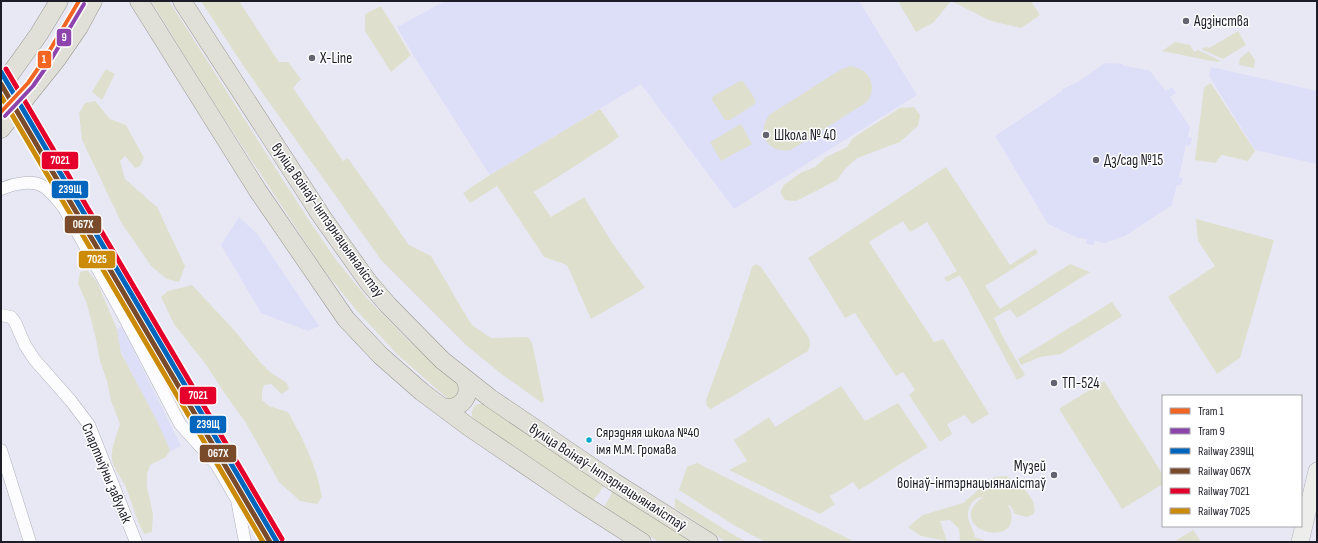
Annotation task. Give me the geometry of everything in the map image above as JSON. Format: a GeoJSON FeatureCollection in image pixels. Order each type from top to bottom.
{"type":"FeatureCollection","features":[{"type":"Feature","properties":{"kind":"main road"},"geometry":{"type":"LineString","coordinates":[[1,87],[39,34],[59,1]]}},
{"type":"Feature","properties":{"kind":"main road"},"geometry":{"type":"LineString","coordinates":[[1,129],[57,59],[79,27],[94,1]]}},
{"type":"Feature","properties":{"kind":"main road"},"geometry":{"type":"LineString","coordinates":[[139,1],[258,191],[346,319],[381,356],[422,392],[469,427],[578,501],[642,542]]}},
{"type":"Feature","properties":{"kind":"main road","name":"вуліца Воінаў-Інтэрнацыяналістаў"},"geometry":{"type":"LineString","coordinates":[[182,1],[322,218],[369,283],[388,305],[442,360],[490,398],[614,482],[708,542]]}},
{"type":"Feature","properties":{"kind":"main road"},"geometry":{"type":"LineString","coordinates":[[443,407],[452,408],[463,402],[468,393],[465,379]]}},
{"type":"Feature","properties":{"kind":"main road"},"geometry":{"type":"LineString","coordinates":[[469,427],[466,413],[470,405],[477,400],[490,398]]}},
{"type":"Feature","properties":{"kind":"main road"},"geometry":{"type":"LineString","coordinates":[[1304,538],[1317,471]]}},
{"type":"Feature","properties":{"kind":"street"},"geometry":{"type":"LineString","coordinates":[[1,189],[13,185],[31,183],[43,186],[53,194],[64,208],[121,311],[180,424],[216,464],[237,500],[245,542]]}},
{"type":"Feature","properties":{"kind":"street","name":"Спартыўны завулак"},"geometry":{"type":"LineString","coordinates":[[1,315],[11,317],[34,359],[89,425],[136,542]]}},
{"type":"Feature","properties":{"kind":"street"},"geometry":{"type":"LineString","coordinates":[[1,450],[30,542]]}},
{"type":"Feature","properties":{"kind":"shaded area","name":"Школа № 40"},"geometry":{"type":"Polygon","coordinates":[[[445,1],[859,1],[917,95],[734,209],[641,84],[490,175],[418,63],[397,27],[445,1]]]}},
{"type":"Feature","properties":{"kind":"shaded area","name":"Дз/сад №15"},"geometry":{"type":"Polygon","coordinates":[[[1105,63],[1122,64],[1150,71],[1166,91],[1172,87],[1176,93],[1170,97],[1190,127],[1188,137],[1192,138],[1190,146],[1186,145],[1179,177],[1183,178],[1181,185],[1177,185],[1172,205],[1125,236],[1104,243],[1095,241],[1094,245],[1086,244],[1087,239],[1078,238],[1048,224],[995,136],[1062,91],[1062,89],[1078,82],[1105,63]]]}},
{"type":"Feature","properties":{"kind":"shaded area"},"geometry":{"type":"Polygon","coordinates":[[[1211,67],[1317,91],[1317,164],[1255,150],[1209,76],[1211,67]]]}},
{"type":"Feature","properties":{"kind":"shaded area"},"geometry":{"type":"Polygon","coordinates":[[[239,217],[258,235],[319,326],[308,331],[261,313],[221,245],[239,217]]]}},
{"type":"Feature","properties":{"kind":"shaded area"},"geometry":{"type":"Polygon","coordinates":[[[122,327],[181,446],[167,453],[112,331],[122,327]]]}},
{"type":"Feature","properties":{"kind":"green space"},"geometry":{"type":"Polygon","coordinates":[[[151,1],[169,1],[310,222],[337,261],[367,298],[409,341],[459,386],[457,401],[447,398],[398,355],[357,311],[323,269],[218,109],[151,1]]]}},
{"type":"Feature","properties":{"kind":"green space"},"geometry":{"type":"Polygon","coordinates":[[[201,1],[239,1],[279,62],[288,62],[301,79],[293,88],[343,161],[348,158],[409,245],[431,256],[471,324],[491,338],[528,337],[532,343],[544,400],[542,403],[504,376],[467,346],[381,260],[242,64],[201,1]]]}},
{"type":"Feature","properties":{"kind":"green space"},"geometry":{"type":"Polygon","coordinates":[[[898,1],[951,1],[934,22],[916,32],[898,1]]]}},
{"type":"Feature","properties":{"kind":"green space"},"geometry":{"type":"Polygon","coordinates":[[[951,1],[1031,1],[1040,15],[1021,28],[991,21],[951,1]]]}},
{"type":"Feature","properties":{"kind":"green space"},"geometry":{"type":"Polygon","coordinates":[[[381,6],[411,55],[391,72],[365,31],[365,14],[381,6]]]}},
{"type":"Feature","properties":{"kind":"green space"},"geometry":{"type":"Polygon","coordinates":[[[1238,31],[1246,45],[1223,59],[1201,49],[1205,47],[1209,48],[1238,31]]]}},
{"type":"Feature","properties":{"kind":"green space"},"geometry":{"type":"Polygon","coordinates":[[[1175,42],[1190,45],[1194,52],[1198,50],[1221,61],[1217,62],[1162,51],[1175,42]]]}},
{"type":"Feature","properties":{"kind":"green space"},"geometry":{"type":"Polygon","coordinates":[[[1249,51],[1255,60],[1254,68],[1239,65],[1240,58],[1249,51]]]}},
{"type":"Feature","properties":{"kind":"green space"},"geometry":{"type":"Polygon","coordinates":[[[850,66],[863,70],[870,79],[872,90],[867,102],[791,150],[776,149],[766,141],[764,129],[765,122],[769,115],[840,70],[850,66]]]}},
{"type":"Feature","properties":{"kind":"green space"},"geometry":{"type":"Polygon","coordinates":[[[106,69],[115,74],[102,100],[92,92],[106,69]]]}},
{"type":"Feature","properties":{"kind":"green space"},"geometry":{"type":"Polygon","coordinates":[[[740,81],[743,81],[755,99],[755,104],[730,120],[725,120],[712,100],[713,96],[740,81]]]}},
{"type":"Feature","properties":{"kind":"green space"},"geometry":{"type":"Polygon","coordinates":[[[1211,83],[1255,151],[1248,161],[1222,155],[1215,163],[1195,160],[1204,87],[1211,83]]]}},
{"type":"Feature","properties":{"kind":"green space"},"geometry":{"type":"Polygon","coordinates":[[[95,101],[110,119],[126,125],[144,158],[140,166],[135,168],[125,156],[120,161],[125,179],[157,207],[185,266],[179,282],[167,279],[152,267],[122,224],[82,140],[79,113],[85,103],[95,101]]]}},
{"type":"Feature","properties":{"kind":"green space"},"geometry":{"type":"Polygon","coordinates":[[[914,107],[920,115],[918,126],[900,142],[857,158],[846,168],[837,180],[814,192],[796,201],[785,200],[780,192],[784,185],[802,172],[815,167],[826,157],[847,147],[853,138],[900,108],[914,107]]]}},
{"type":"Feature","properties":{"kind":"green space"},"geometry":{"type":"Polygon","coordinates":[[[600,109],[619,136],[611,143],[534,192],[551,217],[584,197],[613,244],[645,288],[591,319],[567,265],[544,257],[497,186],[470,203],[463,193],[490,175],[600,109]]]}},
{"type":"Feature","properties":{"kind":"green space"},"geometry":{"type":"Polygon","coordinates":[[[741,124],[752,144],[721,161],[710,142],[741,124]]]}},
{"type":"Feature","properties":{"kind":"green space"},"geometry":{"type":"Polygon","coordinates":[[[946,167],[1010,265],[1035,249],[1038,253],[985,286],[1000,309],[1070,264],[1090,272],[1017,318],[1010,309],[994,318],[1005,341],[1025,375],[1017,380],[960,275],[947,282],[944,278],[957,271],[927,222],[910,232],[903,221],[869,242],[934,342],[943,339],[989,414],[972,424],[965,415],[947,424],[952,434],[940,442],[909,395],[915,390],[903,372],[896,376],[855,313],[845,318],[808,258],[946,167]]]}},
{"type":"Feature","properties":{"kind":"green space"},"geometry":{"type":"Polygon","coordinates":[[[1196,219],[1274,240],[1240,358],[1217,374],[1168,297],[1215,266],[1198,241],[1196,219]]]}},
{"type":"Feature","properties":{"kind":"green space"},"geometry":{"type":"Polygon","coordinates":[[[756,264],[761,267],[809,338],[810,346],[808,351],[711,409],[707,406],[706,400],[731,332],[752,267],[756,264]]]}},
{"type":"Feature","properties":{"kind":"green space"},"geometry":{"type":"Polygon","coordinates":[[[87,270],[97,282],[117,329],[121,353],[157,421],[170,450],[166,457],[150,465],[147,474],[147,487],[153,514],[152,532],[144,534],[138,522],[125,485],[115,469],[112,460],[113,447],[120,424],[111,401],[107,381],[100,361],[87,304],[78,284],[80,272],[87,270]]]}},
{"type":"Feature","properties":{"kind":"green space"},"geometry":{"type":"Polygon","coordinates":[[[192,285],[234,330],[261,363],[270,372],[286,382],[289,389],[282,394],[271,384],[264,385],[262,400],[269,406],[288,412],[313,463],[322,497],[317,504],[300,501],[279,482],[246,423],[207,366],[174,324],[161,297],[168,291],[192,285]]]}},
{"type":"Feature","properties":{"kind":"green space"},"geometry":{"type":"Polygon","coordinates":[[[1112,302],[1122,316],[1061,354],[1040,357],[1021,365],[1018,359],[1112,302]]]}},
{"type":"Feature","properties":{"kind":"green space"},"geometry":{"type":"Polygon","coordinates":[[[1104,381],[1162,473],[1162,485],[1122,509],[1059,409],[1104,381]]]}},
{"type":"Feature","properties":{"kind":"green space"},"geometry":{"type":"Polygon","coordinates":[[[841,386],[865,421],[898,403],[928,447],[859,490],[853,482],[830,496],[835,504],[820,514],[729,470],[747,461],[734,440],[769,417],[775,427],[841,386]]]}},
{"type":"Feature","properties":{"kind":"green space"},"geometry":{"type":"Polygon","coordinates":[[[477,404],[483,404],[604,486],[593,501],[473,419],[472,411],[477,404]]]}},
{"type":"Feature","properties":{"kind":"green space"},"geometry":{"type":"Polygon","coordinates":[[[697,463],[855,542],[765,542],[737,527],[679,490],[687,467],[697,463]]]}},
{"type":"Feature","properties":{"kind":"green space"},"geometry":{"type":"Polygon","coordinates":[[[1006,476],[1022,487],[1030,497],[1033,502],[1034,514],[1027,517],[1015,514],[1010,505],[1008,505],[1012,516],[1008,528],[1000,532],[992,533],[984,531],[977,527],[972,521],[971,514],[974,506],[983,497],[976,499],[970,505],[968,513],[969,521],[975,537],[988,542],[960,542],[959,529],[950,520],[940,521],[947,541],[921,536],[908,527],[923,515],[963,503],[995,477],[1006,476]]]}},
{"type":"Feature","properties":{"kind":"green space"},"geometry":{"type":"Polygon","coordinates":[[[613,491],[693,542],[659,542],[604,507],[613,491]]]}},
{"type":"Feature","properties":{"kind":"green space"},"geometry":{"type":"Polygon","coordinates":[[[675,498],[747,542],[726,542],[675,508],[675,498]]]}},
{"type":"Feature","properties":{"kind":"green space"},"geometry":{"type":"Polygon","coordinates":[[[1193,530],[1201,542],[1173,542],[1193,530]]]}},
{"type":"Feature","properties":{"kind":"tram line","name":"1"},"geometry":{"type":"LineString","coordinates":[[1,112],[28,83],[44,60],[79,1]]}},
{"type":"Feature","properties":{"kind":"tram line","name":"9"},"geometry":{"type":"LineString","coordinates":[[5,116],[33,86],[49,63],[84,4]]}},
{"type":"Feature","properties":{"kind":"rail line","name":"7021"},"geometry":{"type":"LineString","coordinates":[[6,69],[282,539]]}},
{"type":"Feature","properties":{"kind":"rail line","name":"239Щ"},"geometry":{"type":"LineString","coordinates":[[1,72],[277,542]]}},
{"type":"Feature","properties":{"kind":"rail line","name":"067Х"},"geometry":{"type":"LineString","coordinates":[[1,84],[270,542]]}},
{"type":"Feature","properties":{"kind":"rail line","name":"7025"},"geometry":{"type":"LineString","coordinates":[[1,96],[263,542]]}},
{"type":"Feature","properties":{"kind":"place","name":"Адзінства"},"geometry":{"type":"Point","coordinates":[1186,21]}},
{"type":"Feature","properties":{"kind":"place","name":"X-Line"},"geometry":{"type":"Point","coordinates":[312,58]}},
{"type":"Feature","properties":{"kind":"place","name":"Школа № 40"},"geometry":{"type":"Point","coordinates":[766,135]}},
{"type":"Feature","properties":{"kind":"place","name":"Дз/сад №15"},"geometry":{"type":"Point","coordinates":[1096,160]}},
{"type":"Feature","properties":{"kind":"place","name":"ТП-524"},"geometry":{"type":"Point","coordinates":[1054,383]}},
{"type":"Feature","properties":{"kind":"place","name":"Сярэдняя школа №40 імя М.М. Громава"},"geometry":{"type":"Point","coordinates":[589,440]}},
{"type":"Feature","properties":{"kind":"place","name":"Музей воінаў-інтэрнацыяналістаў"},"geometry":{"type":"Point","coordinates":[1054,475]}}]}
